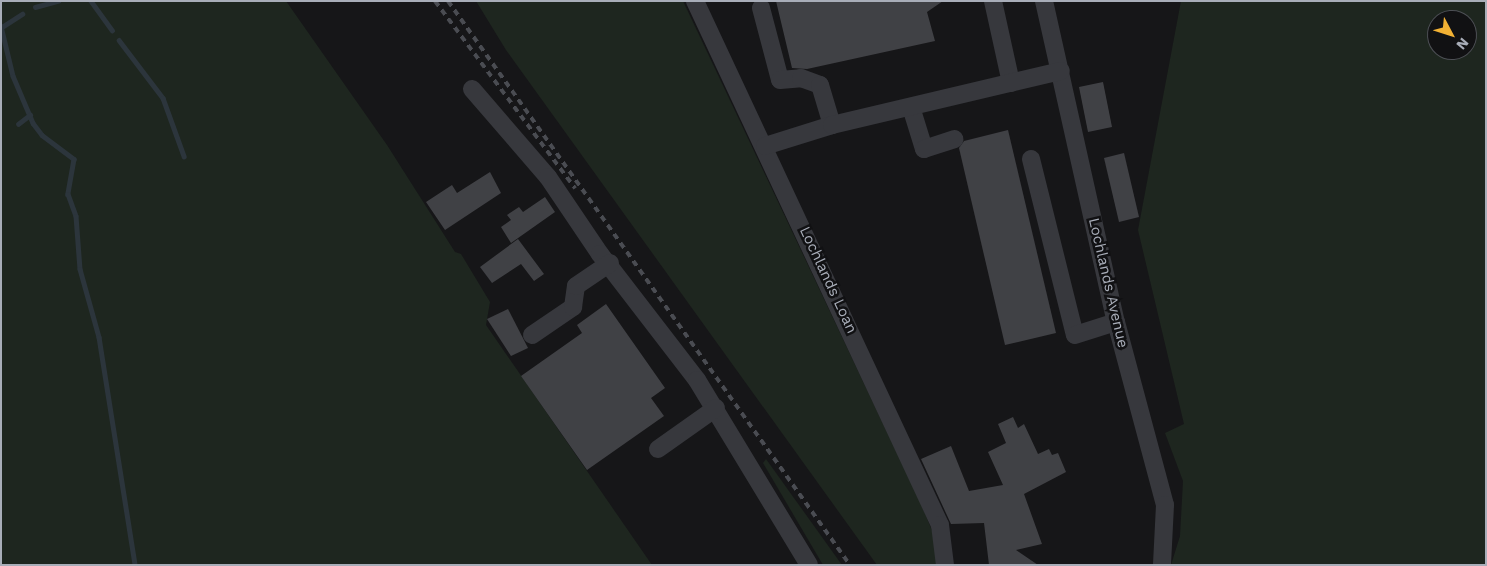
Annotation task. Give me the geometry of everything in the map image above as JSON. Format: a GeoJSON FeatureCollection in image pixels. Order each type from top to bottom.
{"type":"FeatureCollection","features":[{"type":"Feature","properties":{"kind":"street","name":"Lochlands Loan"},"geometry":{"type":"LineString","coordinates":[[695,1],[940,525],[945,565]]}},
{"type":"Feature","properties":{"kind":"street"},"geometry":{"type":"LineString","coordinates":[[993,1],[1011,83]]}},
{"type":"Feature","properties":{"kind":"street","name":"Lochlands Avenue"},"geometry":{"type":"LineString","coordinates":[[1044,1],[1116,322],[1165,506],[1162,565]]}},
{"type":"Feature","properties":{"kind":"street"},"geometry":{"type":"LineString","coordinates":[[761,8],[780,80],[801,78],[820,85],[832,125]]}},
{"type":"Feature","properties":{"kind":"street"},"geometry":{"type":"LineString","coordinates":[[764,146],[832,125],[1061,71]]}},
{"type":"Feature","properties":{"kind":"street"},"geometry":{"type":"LineString","coordinates":[[472,90],[548,177],[716,408],[808,565]]}},
{"type":"Feature","properties":{"kind":"street"},"geometry":{"type":"LineString","coordinates":[[912,106],[924,149],[954,139]]}},
{"type":"Feature","properties":{"kind":"street"},"geometry":{"type":"LineString","coordinates":[[1031,159],[1075,335],[1116,322]]}},
{"type":"Feature","properties":{"kind":"street"},"geometry":{"type":"LineString","coordinates":[[532,335],[572,307],[576,286],[610,263]]}},
{"type":"Feature","properties":{"kind":"street"},"geometry":{"type":"LineString","coordinates":[[658,449],[716,408]]}},
{"type":"Feature","properties":{"kind":"shaded area"},"geometry":{"type":"Polygon","coordinates":[[[1,1],[286,1],[387,145],[455,252],[461,254],[490,302],[486,325],[652,565],[1,565],[1,1]]]}},
{"type":"Feature","properties":{"kind":"shaded area"},"geometry":{"type":"Polygon","coordinates":[[[476,1],[683,1],[922,506],[935,538],[937,565],[877,565],[506,50],[476,1]]]}},
{"type":"Feature","properties":{"kind":"shaded area"},"geometry":{"type":"Polygon","coordinates":[[[1181,1],[1486,1],[1486,565],[1171,565],[1180,536],[1183,481],[1165,433],[1184,424],[1138,230],[1181,1]]]}},
{"type":"Feature","properties":{"kind":"shaded area"},"geometry":{"type":"Polygon","coordinates":[[[766,459],[842,565],[823,565],[763,463],[766,459]]]}},
{"type":"Feature","properties":{"kind":"building"},"geometry":{"type":"Polygon","coordinates":[[[776,1],[943,1],[927,12],[935,41],[807,69],[792,68],[776,1]]]}},
{"type":"Feature","properties":{"kind":"building"},"geometry":{"type":"Polygon","coordinates":[[[1103,82],[1112,127],[1088,132],[1079,87],[1103,82]]]}},
{"type":"Feature","properties":{"kind":"building"},"geometry":{"type":"Polygon","coordinates":[[[1008,130],[1056,333],[1005,345],[959,148],[964,141],[1008,130]]]}},
{"type":"Feature","properties":{"kind":"building"},"geometry":{"type":"Polygon","coordinates":[[[1124,153],[1139,217],[1119,222],[1104,158],[1124,153]]]}},
{"type":"Feature","properties":{"kind":"building"},"geometry":{"type":"Polygon","coordinates":[[[490,172],[501,193],[445,230],[426,202],[452,185],[457,193],[490,172]]]}},
{"type":"Feature","properties":{"kind":"building"},"geometry":{"type":"Polygon","coordinates":[[[545,197],[555,212],[511,243],[501,227],[511,220],[507,215],[519,207],[523,212],[545,197]]]}},
{"type":"Feature","properties":{"kind":"building"},"geometry":{"type":"Polygon","coordinates":[[[518,239],[544,274],[534,281],[521,264],[492,283],[480,267],[518,239]]]}},
{"type":"Feature","properties":{"kind":"building"},"geometry":{"type":"Polygon","coordinates":[[[606,304],[665,388],[651,398],[664,416],[587,470],[521,376],[582,333],[577,325],[606,304]]]}},
{"type":"Feature","properties":{"kind":"building"},"geometry":{"type":"Polygon","coordinates":[[[508,309],[528,348],[511,356],[487,319],[508,309]]]}},
{"type":"Feature","properties":{"kind":"building"},"geometry":{"type":"Polygon","coordinates":[[[1013,417],[1018,428],[1024,424],[1038,454],[1049,449],[1052,455],[1058,453],[1066,472],[1024,494],[1042,544],[1016,550],[1038,565],[989,565],[984,523],[951,524],[921,459],[951,446],[969,491],[1003,485],[988,452],[1006,443],[998,424],[1013,417]]]}},
{"type":"Feature","properties":{"kind":"waterway"},"geometry":{"type":"LineString","coordinates":[[35,7],[58,1]]}},
{"type":"Feature","properties":{"kind":"waterway"},"geometry":{"type":"LineString","coordinates":[[91,1],[112,30]]}},
{"type":"Feature","properties":{"kind":"waterway"},"geometry":{"type":"LineString","coordinates":[[2,27],[22,14]]}},
{"type":"Feature","properties":{"kind":"waterway"},"geometry":{"type":"LineString","coordinates":[[1,26],[13,76],[33,123],[42,135],[74,159],[68,194],[76,216],[80,269],[99,337],[135,565]]}},
{"type":"Feature","properties":{"kind":"waterway"},"geometry":{"type":"LineString","coordinates":[[119,40],[163,98],[184,156]]}},
{"type":"Feature","properties":{"kind":"waterway"},"geometry":{"type":"LineString","coordinates":[[18,124],[30,115]]}},
{"type":"Feature","properties":{"kind":"railway"},"geometry":{"type":"LineString","coordinates":[[435,1],[575,188]]}},
{"type":"Feature","properties":{"kind":"railway"},"geometry":{"type":"LineString","coordinates":[[448,1],[850,565]]}}]}
